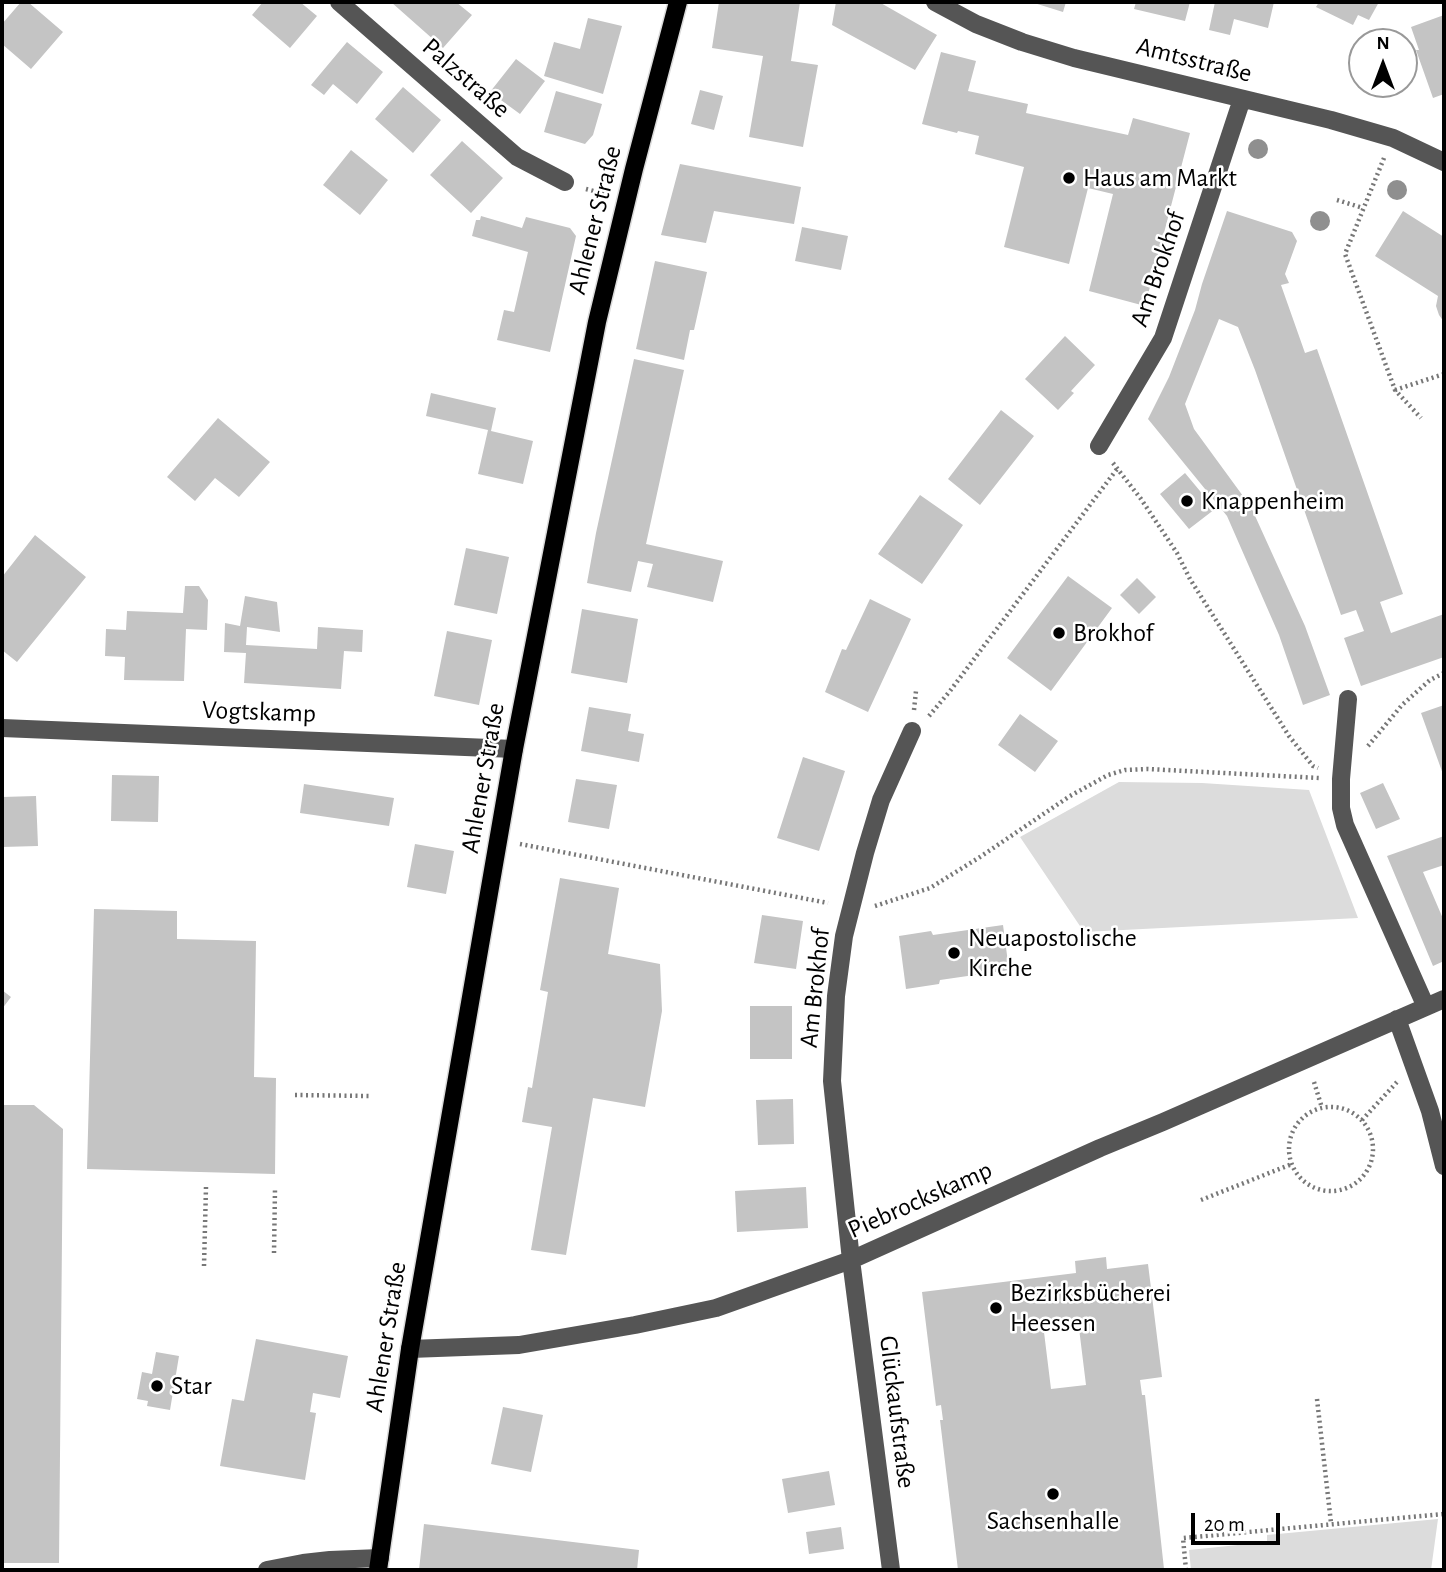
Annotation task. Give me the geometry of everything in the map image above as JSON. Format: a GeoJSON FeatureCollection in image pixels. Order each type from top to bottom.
{"type":"FeatureCollection","features":[{"type":"Feature","properties":{"kind":"main road","name":"Ahlener Straße"},"geometry":{"type":"LineString","coordinates":[[379,1564],[410,1349],[514,749],[597,322],[678,2]]}},
{"type":"Feature","properties":{"kind":"street","name":"Palzstraße"},"geometry":{"type":"LineString","coordinates":[[339,2],[517,157],[565,183]]}},
{"type":"Feature","properties":{"kind":"street","name":"Amtsstraße"},"geometry":{"type":"LineString","coordinates":[[935,2],[976,24],[1022,42],[1074,58],[1331,120],[1393,138],[1444,162]]}},
{"type":"Feature","properties":{"kind":"street","name":"Am Brokhof"},"geometry":{"type":"LineString","coordinates":[[1099,446],[1163,338],[1242,99]]}},
{"type":"Feature","properties":{"kind":"street"},"geometry":{"type":"LineString","coordinates":[[1348,699],[1341,779],[1341,808],[1345,825],[1426,1007]]}},
{"type":"Feature","properties":{"kind":"street","name":"Vogtskamp"},"geometry":{"type":"LineString","coordinates":[[2,728],[514,749]]}},
{"type":"Feature","properties":{"kind":"street","name":"Am Brokhof"},"geometry":{"type":"LineString","coordinates":[[851,1260],[832,1081],[836,996],[844,936],[864,853],[881,800],[912,731]]}},
{"type":"Feature","properties":{"kind":"street","name":"Piebrockskamp"},"geometry":{"type":"LineString","coordinates":[[410,1349],[519,1345],[716,1308],[851,1260],[1100,1148],[1444,999]]}},
{"type":"Feature","properties":{"kind":"street"},"geometry":{"type":"LineString","coordinates":[[1397,1019],[1430,1111],[1444,1166]]}},
{"type":"Feature","properties":{"kind":"street","name":"Glückaufstraße"},"geometry":{"type":"LineString","coordinates":[[851,1260],[891,1570]]}},
{"type":"Feature","properties":{"kind":"street"},"geometry":{"type":"LineString","coordinates":[[267,1570],[330,1560],[379,1564]]}},
{"type":"Feature","properties":{"kind":"path"},"geometry":{"type":"LineString","coordinates":[[1393,138],[1345,254],[1395,390],[1421,418]]}},
{"type":"Feature","properties":{"kind":"path"},"geometry":{"type":"LineString","coordinates":[[565,183],[626,201]]}},
{"type":"Feature","properties":{"kind":"path"},"geometry":{"type":"LineString","coordinates":[[1337,200],[1363,208]]}},
{"type":"Feature","properties":{"kind":"path"},"geometry":{"type":"LineString","coordinates":[[1395,390],[1444,374]]}},
{"type":"Feature","properties":{"kind":"path"},"geometry":{"type":"LineString","coordinates":[[1099,446],[1141,499],[1177,553],[1190,579],[1289,736],[1313,766],[1341,779]]}},
{"type":"Feature","properties":{"kind":"path"},"geometry":{"type":"LineString","coordinates":[[912,731],[932,713],[950,691],[1117,469]]}},
{"type":"Feature","properties":{"kind":"path"},"geometry":{"type":"LineString","coordinates":[[1385,724],[1430,680],[1444,673]]}},
{"type":"Feature","properties":{"kind":"path"},"geometry":{"type":"LineString","coordinates":[[499,840],[851,907],[877,906],[930,888],[981,857],[1070,796],[1108,775],[1125,770],[1341,779]]}},
{"type":"Feature","properties":{"kind":"path"},"geometry":{"type":"LineString","coordinates":[[1362,1121],[1414,1063]]}},
{"type":"Feature","properties":{"kind":"path"},"geometry":{"type":"LineString","coordinates":[[295,1095],[369,1096]]}},
{"type":"Feature","properties":{"kind":"path"},"geometry":{"type":"LineString","coordinates":[[1337,1107],[1350,1111],[1362,1121],[1371,1136],[1373,1154],[1367,1171],[1355,1184],[1338,1190],[1321,1189],[1305,1182],[1292,1164],[1289,1154],[1290,1138],[1297,1124],[1308,1114],[1322,1108],[1337,1107]]}},
{"type":"Feature","properties":{"kind":"path"},"geometry":{"type":"LineString","coordinates":[[1201,1200],[1292,1164]]}},
{"type":"Feature","properties":{"kind":"path"},"geometry":{"type":"LineString","coordinates":[[204,1266],[206,1187]]}},
{"type":"Feature","properties":{"kind":"path"},"geometry":{"type":"LineString","coordinates":[[274,1253],[275,1189]]}},
{"type":"Feature","properties":{"kind":"path"},"geometry":{"type":"LineString","coordinates":[[1317,1399],[1331,1523]]}},
{"type":"Feature","properties":{"kind":"path"},"geometry":{"type":"LineString","coordinates":[[1186,1570],[1183,1538],[1444,1514]]}},
{"type":"Feature","properties":{"kind":"shaded area"},"geometry":{"type":"Polygon","coordinates":[[[1119,782],[1202,783],[1309,790],[1358,918],[1084,932],[1020,837],[1119,782]]]}},
{"type":"Feature","properties":{"kind":"shaded area"},"geometry":{"type":"Polygon","coordinates":[[[1438,1519],[1431,1570],[1191,1570],[1189,1550],[1267,1542],[1267,1535],[1438,1519]]]}},
{"type":"Feature","properties":{"kind":"building"},"geometry":{"type":"Polygon","coordinates":[[[21,2],[28,2],[63,32],[31,69],[2,44],[2,24],[21,2]]]}},
{"type":"Feature","properties":{"kind":"building"},"geometry":{"type":"Polygon","coordinates":[[[263,2],[300,2],[317,16],[290,48],[252,15],[263,2]]]}},
{"type":"Feature","properties":{"kind":"building"},"geometry":{"type":"Polygon","coordinates":[[[391,2],[456,2],[472,15],[443,48],[391,2]]]}},
{"type":"Feature","properties":{"kind":"building"},"geometry":{"type":"Polygon","coordinates":[[[719,2],[800,2],[791,61],[818,65],[803,147],[749,137],[763,56],[712,48],[719,2]]]}},
{"type":"Feature","properties":{"kind":"building"},"geometry":{"type":"Polygon","coordinates":[[[836,2],[879,2],[937,35],[915,70],[832,25],[836,2]]]}},
{"type":"Feature","properties":{"kind":"building"},"geometry":{"type":"Polygon","coordinates":[[[1031,2],[1066,2],[1063,12],[1031,2]]]}},
{"type":"Feature","properties":{"kind":"building"},"geometry":{"type":"Polygon","coordinates":[[[1136,2],[1190,2],[1185,21],[1134,9],[1136,2]]]}},
{"type":"Feature","properties":{"kind":"building"},"geometry":{"type":"Polygon","coordinates":[[[1215,2],[1274,2],[1268,28],[1234,19],[1230,35],[1209,30],[1215,2]]]}},
{"type":"Feature","properties":{"kind":"building"},"geometry":{"type":"Polygon","coordinates":[[[1319,2],[1379,2],[1369,20],[1358,15],[1353,25],[1316,7],[1319,2]]]}},
{"type":"Feature","properties":{"kind":"building"},"geometry":{"type":"Polygon","coordinates":[[[1444,15],[1444,94],[1433,98],[1418,56],[1418,28],[1411,27],[1444,15]]]}},
{"type":"Feature","properties":{"kind":"building"},"geometry":{"type":"Polygon","coordinates":[[[588,18],[622,26],[603,94],[544,76],[554,42],[580,49],[588,18]]]}},
{"type":"Feature","properties":{"kind":"building"},"geometry":{"type":"Polygon","coordinates":[[[347,42],[383,72],[357,104],[333,84],[324,95],[311,85],[347,42]]]}},
{"type":"Feature","properties":{"kind":"building"},"geometry":{"type":"Polygon","coordinates":[[[941,52],[976,61],[968,91],[1028,104],[1026,113],[1128,135],[1133,118],[1190,133],[1145,306],[1089,291],[1113,194],[1088,188],[1069,264],[1004,247],[1024,167],[975,154],[979,136],[922,124],[941,52]]]}},
{"type":"Feature","properties":{"kind":"building"},"geometry":{"type":"Polygon","coordinates":[[[516,59],[545,81],[520,114],[490,92],[516,59]]]}},
{"type":"Feature","properties":{"kind":"building"},"geometry":{"type":"Polygon","coordinates":[[[403,87],[441,120],[413,153],[375,119],[403,87]]]}},
{"type":"Feature","properties":{"kind":"building"},"geometry":{"type":"Polygon","coordinates":[[[700,90],[723,96],[714,130],[691,124],[700,90]]]}},
{"type":"Feature","properties":{"kind":"building"},"geometry":{"type":"Polygon","coordinates":[[[556,91],[602,104],[593,135],[585,144],[544,132],[556,91]]]}},
{"type":"Feature","properties":{"kind":"building"},"geometry":{"type":"Polygon","coordinates":[[[462,141],[503,178],[471,213],[430,175],[462,141]]]}},
{"type":"Feature","properties":{"kind":"building"},"geometry":{"type":"Polygon","coordinates":[[[351,150],[388,180],[360,215],[323,185],[351,150]]]}},
{"type":"Feature","properties":{"kind":"building"},"geometry":{"type":"Polygon","coordinates":[[[680,164],[801,187],[794,224],[714,211],[706,243],[661,235],[680,164]]]}},
{"type":"Feature","properties":{"kind":"building"},"geometry":{"type":"Polygon","coordinates":[[[1227,211],[1292,232],[1297,241],[1285,274],[1289,283],[1281,285],[1305,353],[1317,349],[1403,594],[1380,602],[1391,633],[1444,614],[1444,657],[1361,686],[1344,638],[1364,631],[1356,610],[1341,615],[1238,327],[1219,319],[1185,404],[1194,429],[1251,507],[1305,626],[1330,695],[1303,705],[1279,635],[1227,516],[1148,419],[1169,377],[1195,310],[1227,211]]]}},
{"type":"Feature","properties":{"kind":"building"},"geometry":{"type":"Polygon","coordinates":[[[1403,211],[1444,237],[1444,322],[1436,306],[1438,296],[1375,256],[1403,211]]]}},
{"type":"Feature","properties":{"kind":"building"},"geometry":{"type":"Polygon","coordinates":[[[481,216],[522,228],[526,217],[570,228],[576,236],[550,352],[497,340],[504,310],[514,312],[528,252],[472,236],[476,220],[480,220],[481,216]]]}},
{"type":"Feature","properties":{"kind":"building"},"geometry":{"type":"Polygon","coordinates":[[[802,227],[848,236],[841,270],[795,261],[802,227]]]}},
{"type":"Feature","properties":{"kind":"building"},"geometry":{"type":"Polygon","coordinates":[[[655,261],[707,272],[684,360],[636,349],[655,261]]]}},
{"type":"Feature","properties":{"kind":"building"},"geometry":{"type":"Polygon","coordinates":[[[1065,336],[1095,365],[1058,410],[1025,379],[1065,336]]]}},
{"type":"Feature","properties":{"kind":"building"},"geometry":{"type":"Polygon","coordinates":[[[634,359],[684,370],[646,544],[723,561],[713,602],[647,587],[653,564],[638,561],[631,592],[587,583],[634,359]]]}},
{"type":"Feature","properties":{"kind":"building"},"geometry":{"type":"Polygon","coordinates":[[[431,393],[496,408],[491,431],[533,441],[523,484],[478,474],[488,430],[426,416],[431,393]]]}},
{"type":"Feature","properties":{"kind":"building"},"geometry":{"type":"Polygon","coordinates":[[[1001,410],[1034,436],[980,505],[948,479],[1001,410]]]}},
{"type":"Feature","properties":{"kind":"building"},"geometry":{"type":"Polygon","coordinates":[[[218,418],[270,462],[239,497],[215,478],[195,501],[167,477],[218,418]]]}},
{"type":"Feature","properties":{"kind":"building","name":"Knappenheim"},"geometry":{"type":"Polygon","coordinates":[[[1185,473],[1215,509],[1189,529],[1160,494],[1185,473]]]}},
{"type":"Feature","properties":{"kind":"building"},"geometry":{"type":"Polygon","coordinates":[[[920,495],[963,525],[922,584],[878,554],[920,495]]]}},
{"type":"Feature","properties":{"kind":"building"},"geometry":{"type":"Polygon","coordinates":[[[35,535],[86,577],[17,662],[2,650],[2,577],[35,535]]]}},
{"type":"Feature","properties":{"kind":"building"},"geometry":{"type":"Polygon","coordinates":[[[466,548],[509,557],[497,614],[454,605],[466,548]]]}},
{"type":"Feature","properties":{"kind":"building","name":"Brokhof"},"geometry":{"type":"Polygon","coordinates":[[[1068,576],[1112,608],[1051,691],[1007,658],[1068,576]]]}},
{"type":"Feature","properties":{"kind":"building"},"geometry":{"type":"Polygon","coordinates":[[[1137,578],[1156,597],[1139,614],[1120,595],[1137,578]]]}},
{"type":"Feature","properties":{"kind":"building"},"geometry":{"type":"Polygon","coordinates":[[[185,586],[199,586],[208,600],[207,630],[186,629],[184,681],[124,680],[125,657],[105,656],[106,629],[126,630],[127,611],[183,613],[185,586]]]}},
{"type":"Feature","properties":{"kind":"building"},"geometry":{"type":"Polygon","coordinates":[[[245,596],[277,602],[280,632],[247,627],[246,645],[317,649],[318,627],[363,630],[362,652],[344,651],[341,689],[244,683],[246,653],[224,652],[225,623],[240,626],[245,596]]]}},
{"type":"Feature","properties":{"kind":"building"},"geometry":{"type":"Polygon","coordinates":[[[870,599],[911,619],[868,712],[825,692],[842,649],[846,650],[870,599]]]}},
{"type":"Feature","properties":{"kind":"building"},"geometry":{"type":"Polygon","coordinates":[[[582,609],[638,619],[627,683],[571,673],[582,609]]]}},
{"type":"Feature","properties":{"kind":"building"},"geometry":{"type":"Polygon","coordinates":[[[447,631],[492,640],[479,705],[434,696],[447,631]]]}},
{"type":"Feature","properties":{"kind":"building"},"geometry":{"type":"Polygon","coordinates":[[[1444,705],[1444,777],[1421,713],[1444,705]]]}},
{"type":"Feature","properties":{"kind":"building"},"geometry":{"type":"Polygon","coordinates":[[[589,707],[631,714],[628,731],[644,734],[639,762],[581,751],[589,707]]]}},
{"type":"Feature","properties":{"kind":"building"},"geometry":{"type":"Polygon","coordinates":[[[1020,714],[1058,741],[1035,772],[998,745],[1020,714]]]}},
{"type":"Feature","properties":{"kind":"building"},"geometry":{"type":"Polygon","coordinates":[[[803,757],[845,771],[819,851],[777,838],[803,757]]]}},
{"type":"Feature","properties":{"kind":"building"},"geometry":{"type":"Polygon","coordinates":[[[112,775],[159,776],[158,822],[111,821],[112,775]]]}},
{"type":"Feature","properties":{"kind":"building"},"geometry":{"type":"Polygon","coordinates":[[[576,779],[617,785],[609,829],[568,822],[576,779]]]}},
{"type":"Feature","properties":{"kind":"building"},"geometry":{"type":"Polygon","coordinates":[[[1383,783],[1400,819],[1376,829],[1360,793],[1383,783]]]}},
{"type":"Feature","properties":{"kind":"building"},"geometry":{"type":"Polygon","coordinates":[[[304,784],[394,798],[389,826],[300,813],[304,784]]]}},
{"type":"Feature","properties":{"kind":"building"},"geometry":{"type":"Polygon","coordinates":[[[36,796],[38,846],[2,847],[2,797],[36,796]]]}},
{"type":"Feature","properties":{"kind":"building"},"geometry":{"type":"Polygon","coordinates":[[[1444,836],[1444,865],[1423,872],[1444,921],[1444,961],[1433,966],[1387,856],[1444,836]]]}},
{"type":"Feature","properties":{"kind":"building"},"geometry":{"type":"Polygon","coordinates":[[[415,844],[454,851],[446,894],[407,887],[415,844]]]}},
{"type":"Feature","properties":{"kind":"building"},"geometry":{"type":"Polygon","coordinates":[[[560,878],[619,888],[608,954],[660,964],[662,1011],[645,1107],[593,1098],[566,1255],[531,1250],[552,1127],[522,1122],[528,1087],[532,1088],[548,992],[540,990],[560,878]]]}},
{"type":"Feature","properties":{"kind":"building"},"geometry":{"type":"Polygon","coordinates":[[[94,909],[177,911],[177,939],[256,941],[254,1077],[276,1078],[275,1174],[87,1169],[94,909]]]}},
{"type":"Feature","properties":{"kind":"building"},"geometry":{"type":"Polygon","coordinates":[[[762,915],[803,921],[796,969],[754,963],[762,915]]]}},
{"type":"Feature","properties":{"kind":"building","name":"Neuapostolische Kirche"},"geometry":{"type":"Polygon","coordinates":[[[1003,925],[1009,970],[940,980],[939,984],[906,989],[899,936],[931,931],[933,935],[1003,925]]]}},
{"type":"Feature","properties":{"kind":"building"},"geometry":{"type":"Polygon","coordinates":[[[2,990],[11,997],[2,1009],[2,990]]]}},
{"type":"Feature","properties":{"kind":"building"},"geometry":{"type":"Polygon","coordinates":[[[750,1006],[792,1006],[792,1059],[750,1059],[750,1006]]]}},
{"type":"Feature","properties":{"kind":"building"},"geometry":{"type":"Polygon","coordinates":[[[793,1099],[794,1144],[758,1145],[756,1100],[793,1099]]]}},
{"type":"Feature","properties":{"kind":"building"},"geometry":{"type":"Polygon","coordinates":[[[2,1105],[34,1105],[63,1129],[59,1563],[2,1563],[2,1105]]]}},
{"type":"Feature","properties":{"kind":"building"},"geometry":{"type":"Polygon","coordinates":[[[806,1187],[808,1228],[737,1232],[735,1191],[806,1187]]]}},
{"type":"Feature","properties":{"kind":"building"},"geometry":{"type":"Polygon","coordinates":[[[1106,1257],[1107,1269],[1148,1264],[1162,1377],[1140,1380],[1142,1395],[1145,1395],[1164,1569],[958,1570],[940,1420],[943,1420],[941,1405],[936,1406],[922,1292],[1076,1273],[1075,1261],[1106,1257]],[[1078,1320],[1043,1324],[1051,1389],[1086,1385],[1078,1320]]]}},
{"type":"Feature","properties":{"kind":"building"},"geometry":{"type":"Polygon","coordinates":[[[256,1339],[348,1356],[340,1398],[313,1393],[310,1412],[316,1413],[305,1480],[220,1466],[232,1399],[244,1401],[256,1339]]]}},
{"type":"Feature","properties":{"kind":"building","name":"Star"},"geometry":{"type":"Polygon","coordinates":[[[156,1352],[179,1356],[170,1410],[147,1406],[148,1401],[137,1399],[142,1372],[152,1374],[156,1352]]]}},
{"type":"Feature","properties":{"kind":"building"},"geometry":{"type":"Polygon","coordinates":[[[503,1407],[543,1415],[531,1472],[491,1464],[503,1407]]]}},
{"type":"Feature","properties":{"kind":"building"},"geometry":{"type":"Polygon","coordinates":[[[829,1471],[835,1505],[788,1513],[782,1479],[829,1471]]]}},
{"type":"Feature","properties":{"kind":"building"},"geometry":{"type":"Polygon","coordinates":[[[424,1524],[639,1550],[637,1570],[419,1570],[424,1524]]]}},
{"type":"Feature","properties":{"kind":"building"},"geometry":{"type":"Polygon","coordinates":[[[841,1527],[844,1549],[809,1554],[806,1532],[841,1527]]]}},
{"type":"Feature","properties":{"kind":"place","name":"Haus am Markt"},"geometry":{"type":"Point","coordinates":[1069,178]}},
{"type":"Feature","properties":{"kind":"place","name":"Knappenheim"},"geometry":{"type":"Point","coordinates":[1187,501]}},
{"type":"Feature","properties":{"kind":"place","name":"Brokhof"},"geometry":{"type":"Point","coordinates":[1059,633]}},
{"type":"Feature","properties":{"kind":"place","name":"Neuapostolische Kirche"},"geometry":{"type":"Point","coordinates":[954,953]}},
{"type":"Feature","properties":{"kind":"place","name":"Bezirksbücherei Heessen"},"geometry":{"type":"Point","coordinates":[996,1308]}},
{"type":"Feature","properties":{"kind":"place","name":"Star"},"geometry":{"type":"Point","coordinates":[157,1386]}},
{"type":"Feature","properties":{"kind":"place","name":"Sachsenhalle"},"geometry":{"type":"Point","coordinates":[1053,1494]}}]}
